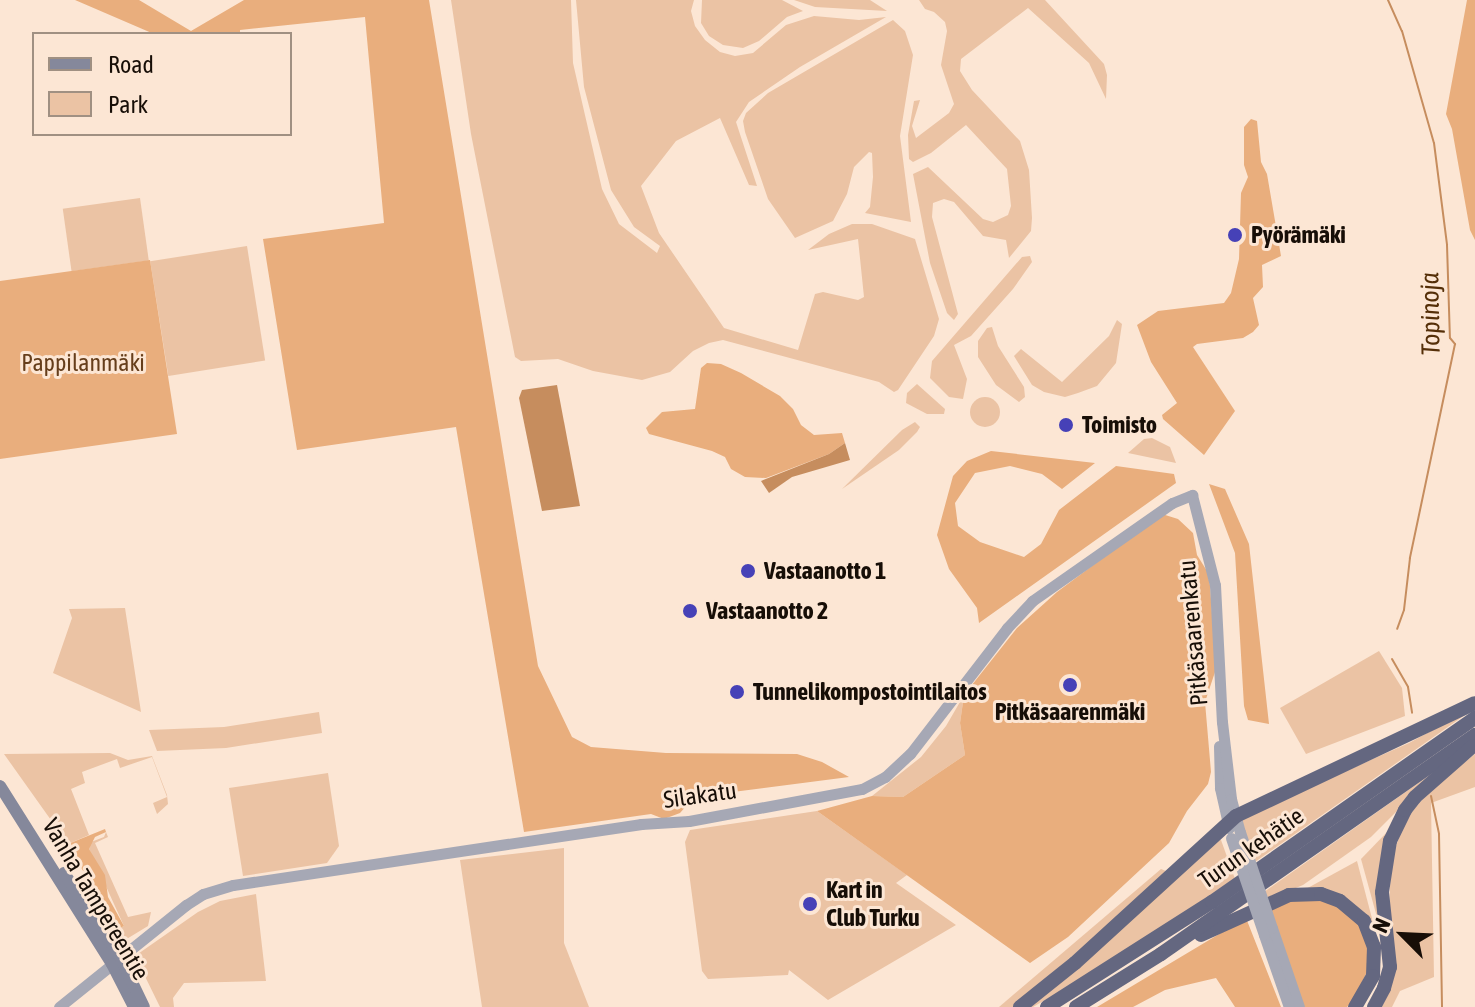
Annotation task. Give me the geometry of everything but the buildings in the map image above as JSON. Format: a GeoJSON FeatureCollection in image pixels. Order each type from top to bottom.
{"type":"FeatureCollection","features":[{"type":"Feature","properties":{"kind":"highway"},"geometry":{"type":"LineString","coordinates":[[1020,1007],[1075,963],[1231,820],[1475,703]]}},
{"type":"Feature","properties":{"kind":"highway","name":"Turun kehätie"},"geometry":{"type":"LineString","coordinates":[[1047,1007],[1173,928],[1475,718]]}},
{"type":"Feature","properties":{"kind":"highway","name":"Turun kehätie"},"geometry":{"type":"LineString","coordinates":[[1076,1007],[1161,954],[1475,735]]}},
{"type":"Feature","properties":{"kind":"highway"},"geometry":{"type":"LineString","coordinates":[[1374,1007],[1390,967],[1382,892],[1390,841],[1415,797],[1475,744]]}},
{"type":"Feature","properties":{"kind":"highway"},"geometry":{"type":"LineString","coordinates":[[1161,954],[1278,899],[1321,894],[1340,901],[1358,914],[1372,940],[1373,976],[1355,1007]]}},
{"type":"Feature","properties":{"kind":"main road","name":"Vanha Tampereentie"},"geometry":{"type":"LineString","coordinates":[[0,786],[43,843],[144,1007]]}},
{"type":"Feature","properties":{"kind":"main road","name":"Vanha Tampereentie"},"geometry":{"type":"LineString","coordinates":[[116,961],[134,1007]]}},
{"type":"Feature","properties":{"kind":"street","name":"Pitkäsaarenkatu"},"geometry":{"type":"LineString","coordinates":[[1192,495],[1215,585],[1231,820],[1289,1007]]}},
{"type":"Feature","properties":{"kind":"street","name":"Silakatu"},"geometry":{"type":"LineString","coordinates":[[59,1007],[203,894],[233,885],[641,824],[689,821],[862,789],[885,777],[910,754],[1007,628],[1032,601],[1158,512],[1192,495]]}},
{"type":"Feature","properties":{"kind":"street","name":"Pitkäsaarenkatu"},"geometry":{"type":"LineString","coordinates":[[1268,932],[1299,1007]]}},
{"type":"Feature","properties":{"kind":"green space"},"geometry":{"type":"Polygon","coordinates":[[[75,0],[139,0],[191,31],[244,0],[429,0],[538,666],[572,737],[591,747],[666,753],[797,754],[822,762],[849,777],[694,797],[680,813],[664,819],[651,814],[524,832],[456,427],[297,450],[263,239],[384,223],[365,17],[240,32],[149,32],[75,0]]]}},
{"type":"Feature","properties":{"kind":"green space"},"geometry":{"type":"Polygon","coordinates":[[[451,0],[571,0],[573,63],[602,189],[619,224],[657,253],[660,246],[634,227],[611,190],[584,87],[576,0],[694,0],[691,11],[695,26],[705,40],[720,52],[735,56],[753,53],[786,25],[814,16],[859,20],[886,17],[800,67],[749,102],[736,122],[757,186],[749,185],[720,118],[676,141],[641,186],[659,233],[724,328],[798,350],[815,294],[823,292],[858,300],[864,297],[858,239],[808,250],[829,234],[852,224],[872,224],[915,239],[939,319],[934,336],[898,390],[894,392],[879,382],[723,340],[693,351],[670,372],[642,380],[593,371],[558,359],[521,361],[515,357],[471,134],[451,0]]]}},
{"type":"Feature","properties":{"kind":"green space"},"geometry":{"type":"Polygon","coordinates":[[[702,0],[782,0],[803,11],[787,17],[759,41],[743,48],[723,45],[709,36],[701,23],[702,0]]]}},
{"type":"Feature","properties":{"kind":"green space"},"geometry":{"type":"Polygon","coordinates":[[[794,0],[870,0],[887,11],[815,7],[794,0]]]}},
{"type":"Feature","properties":{"kind":"green space"},"geometry":{"type":"Polygon","coordinates":[[[919,0],[1045,0],[1104,64],[1107,75],[1106,99],[1089,63],[1028,8],[961,59],[960,71],[972,90],[1020,141],[1029,170],[1032,218],[1031,231],[1009,258],[1006,240],[983,236],[954,202],[944,199],[933,203],[932,217],[958,314],[954,320],[947,313],[930,263],[913,174],[928,167],[983,219],[993,222],[1008,215],[1011,206],[1007,169],[966,125],[931,153],[913,162],[909,159],[908,135],[914,101],[920,100],[912,126],[916,138],[949,113],[954,104],[941,65],[947,31],[945,22],[925,9],[919,0]]]}},
{"type":"Feature","properties":{"kind":"green space"},"geometry":{"type":"Polygon","coordinates":[[[1467,0],[1475,0],[1475,240],[1470,230],[1452,129],[1446,114],[1467,0]]]}},
{"type":"Feature","properties":{"kind":"green space"},"geometry":{"type":"Polygon","coordinates":[[[893,20],[905,31],[913,55],[900,136],[911,222],[865,213],[870,207],[873,177],[872,153],[869,152],[854,167],[847,194],[833,221],[795,238],[768,199],[745,132],[743,121],[746,113],[768,93],[893,20]]]}},
{"type":"Feature","properties":{"kind":"green space"},"geometry":{"type":"Polygon","coordinates":[[[1251,119],[1257,121],[1261,162],[1267,174],[1281,256],[1262,265],[1263,287],[1253,298],[1259,325],[1253,332],[1243,338],[1193,347],[1235,411],[1204,455],[1163,419],[1162,415],[1177,403],[1151,362],[1137,325],[1158,311],[1224,303],[1231,293],[1239,259],[1241,193],[1248,177],[1244,165],[1244,127],[1251,119]]]}},
{"type":"Feature","properties":{"kind":"green space"},"geometry":{"type":"Polygon","coordinates":[[[140,198],[149,260],[72,271],[63,209],[140,198]]]}},
{"type":"Feature","properties":{"kind":"green space"},"geometry":{"type":"Polygon","coordinates":[[[247,246],[265,361],[168,376],[150,261],[247,246]]]}},
{"type":"Feature","properties":{"kind":"green space"},"geometry":{"type":"Polygon","coordinates":[[[1030,256],[1032,262],[1013,289],[971,336],[954,345],[967,379],[963,399],[949,397],[930,378],[932,361],[1022,257],[1030,256]]]}},
{"type":"Feature","properties":{"kind":"green space","name":"Pappilanmäki"},"geometry":{"type":"Polygon","coordinates":[[[150,260],[177,434],[0,459],[0,281],[150,260]]]}},
{"type":"Feature","properties":{"kind":"green space"},"geometry":{"type":"Polygon","coordinates":[[[1117,320],[1122,324],[1116,363],[1097,386],[1078,393],[1065,397],[1044,392],[1032,385],[1014,356],[1021,349],[1062,382],[1109,336],[1117,320]]]}},
{"type":"Feature","properties":{"kind":"green space"},"geometry":{"type":"Polygon","coordinates":[[[992,327],[998,346],[1024,387],[1025,397],[1019,402],[996,385],[978,357],[978,341],[987,328],[992,327]]]}},
{"type":"Feature","properties":{"kind":"green space"},"geometry":{"type":"Polygon","coordinates":[[[707,363],[721,364],[741,373],[780,396],[793,409],[801,425],[814,435],[842,433],[845,443],[829,454],[766,478],[745,477],[731,469],[725,457],[712,451],[649,434],[646,428],[662,412],[695,409],[701,368],[707,363]]]}},
{"type":"Feature","properties":{"kind":"green space"},"geometry":{"type":"Polygon","coordinates":[[[917,384],[945,409],[944,414],[927,414],[906,403],[907,393],[917,384]]]}},
{"type":"Feature","properties":{"kind":"green space"},"geometry":{"type":"Polygon","coordinates":[[[985,397],[996,401],[1000,412],[996,423],[985,427],[974,423],[970,412],[974,401],[985,397]]]}},
{"type":"Feature","properties":{"kind":"green space"},"geometry":{"type":"Polygon","coordinates":[[[915,422],[920,427],[899,450],[842,489],[902,430],[915,422]]]}},
{"type":"Feature","properties":{"kind":"green space"},"geometry":{"type":"Polygon","coordinates":[[[1152,438],[1170,447],[1176,463],[1128,453],[1144,439],[1152,438]]]}},
{"type":"Feature","properties":{"kind":"green space"},"geometry":{"type":"Polygon","coordinates":[[[991,451],[1095,463],[1062,489],[1042,474],[1010,466],[975,473],[955,503],[958,526],[980,542],[1024,557],[1041,544],[1059,510],[1116,466],[1174,474],[1176,483],[979,623],[977,608],[949,569],[937,535],[953,476],[967,461],[991,451]]]}},
{"type":"Feature","properties":{"kind":"green space"},"geometry":{"type":"Polygon","coordinates":[[[1209,484],[1225,489],[1249,544],[1269,724],[1248,720],[1244,706],[1235,553],[1209,484]]]}},
{"type":"Feature","properties":{"kind":"green space"},"geometry":{"type":"Polygon","coordinates":[[[1162,514],[1178,519],[1193,533],[1197,555],[1207,571],[1210,585],[1216,669],[1205,702],[1211,772],[1208,784],[1187,811],[1169,843],[1068,937],[1030,963],[817,811],[872,796],[903,797],[965,755],[960,723],[964,695],[1017,628],[1057,592],[1162,514]]]}},
{"type":"Feature","properties":{"kind":"green space"},"geometry":{"type":"Polygon","coordinates":[[[125,608],[141,712],[53,673],[72,618],[69,609],[125,608]]]}},
{"type":"Feature","properties":{"kind":"green space"},"geometry":{"type":"Polygon","coordinates":[[[1379,651],[1402,688],[1405,716],[1306,754],[1280,708],[1379,651]]]}},
{"type":"Feature","properties":{"kind":"green space"},"geometry":{"type":"Polygon","coordinates":[[[964,695],[960,723],[965,755],[903,797],[872,796],[921,757],[946,726],[964,695]]]}},
{"type":"Feature","properties":{"kind":"green space"},"geometry":{"type":"Polygon","coordinates":[[[1475,707],[1255,862],[1240,818],[1409,743],[1475,707]]]}},
{"type":"Feature","properties":{"kind":"green space"},"geometry":{"type":"Polygon","coordinates":[[[319,712],[322,733],[226,748],[157,751],[149,730],[224,727],[319,712]]]}},
{"type":"Feature","properties":{"kind":"green space"},"geometry":{"type":"Polygon","coordinates":[[[110,753],[128,760],[152,756],[167,795],[168,804],[157,814],[153,803],[167,797],[152,757],[120,768],[117,759],[82,772],[85,783],[71,789],[89,835],[68,844],[4,754],[110,753]]]}},
{"type":"Feature","properties":{"kind":"green space"},"geometry":{"type":"Polygon","coordinates":[[[1475,754],[1475,787],[1431,803],[1434,977],[1400,991],[1392,1007],[1380,1007],[1386,997],[1391,859],[1406,819],[1431,789],[1475,754]]]}},
{"type":"Feature","properties":{"kind":"green space"},"geometry":{"type":"Polygon","coordinates":[[[1441,767],[1371,837],[1303,885],[1267,900],[1264,892],[1441,767]]]}},
{"type":"Feature","properties":{"kind":"green space"},"geometry":{"type":"Polygon","coordinates":[[[328,773],[339,846],[327,863],[243,876],[229,788],[328,773]]]}},
{"type":"Feature","properties":{"kind":"green space","name":"Kart in Club Turku"},"geometry":{"type":"Polygon","coordinates":[[[817,811],[907,875],[896,883],[956,925],[828,1000],[789,970],[788,975],[708,979],[702,971],[685,842],[690,830],[817,811]]]}},
{"type":"Feature","properties":{"kind":"green space"},"geometry":{"type":"Polygon","coordinates":[[[105,829],[106,832],[95,837],[89,849],[105,875],[108,897],[124,926],[116,930],[68,844],[105,829]]]}},
{"type":"Feature","properties":{"kind":"green space"},"geometry":{"type":"Polygon","coordinates":[[[1390,829],[1378,921],[1361,859],[1390,829]]]}},
{"type":"Feature","properties":{"kind":"green space"},"geometry":{"type":"Polygon","coordinates":[[[106,832],[108,837],[95,843],[128,917],[151,912],[148,926],[125,940],[116,930],[124,926],[89,849],[91,842],[104,837],[106,832]]]}},
{"type":"Feature","properties":{"kind":"green space"},"geometry":{"type":"Polygon","coordinates":[[[1221,840],[1235,879],[1085,977],[1033,1007],[1025,1007],[1215,841],[1221,840]]]}},
{"type":"Feature","properties":{"kind":"green space"},"geometry":{"type":"Polygon","coordinates":[[[564,848],[564,943],[589,1007],[482,1007],[460,860],[564,848]]]}},
{"type":"Feature","properties":{"kind":"green space"},"geometry":{"type":"Polygon","coordinates":[[[1357,861],[1375,930],[1373,931],[1304,890],[1357,861]]]}},
{"type":"Feature","properties":{"kind":"green space"},"geometry":{"type":"Polygon","coordinates":[[[1161,869],[1166,871],[1132,905],[1013,1007],[999,1007],[1161,869]]]}},
{"type":"Feature","properties":{"kind":"green space"},"geometry":{"type":"Polygon","coordinates":[[[256,894],[266,981],[184,983],[173,998],[174,1007],[160,1007],[135,956],[198,912],[220,901],[256,894]]]}},
{"type":"Feature","properties":{"kind":"green space"},"geometry":{"type":"Polygon","coordinates":[[[1309,898],[1337,904],[1360,926],[1367,942],[1368,970],[1347,1007],[1303,1007],[1269,906],[1309,898]]]}},
{"type":"Feature","properties":{"kind":"green space"},"geometry":{"type":"Polygon","coordinates":[[[1246,918],[1281,1007],[1235,1007],[1216,978],[1165,990],[1133,1007],[1097,1007],[1246,918]]]}},
{"type":"Feature","properties":{"kind":"shaded area"},"geometry":{"type":"Polygon","coordinates":[[[557,385],[580,506],[542,511],[519,398],[522,390],[557,385]]]}},
{"type":"Feature","properties":{"kind":"shaded area"},"geometry":{"type":"Polygon","coordinates":[[[845,443],[850,460],[792,477],[769,493],[761,481],[829,454],[845,443]]]}},
{"type":"Feature","properties":{"kind":"waterway","name":"Topinoja"},"geometry":{"type":"LineString","coordinates":[[1388,0],[1402,31],[1434,143],[1447,245],[1450,338],[1455,344],[1410,558],[1404,610],[1397,629]]}},
{"type":"Feature","properties":{"kind":"waterway","name":"Topinoja"},"geometry":{"type":"LineString","coordinates":[[1392,659],[1408,687],[1412,713]]}},
{"type":"Feature","properties":{"kind":"waterway","name":"Topinoja"},"geometry":{"type":"LineString","coordinates":[[1431,796],[1439,834],[1442,1007]]}},
{"type":"Feature","properties":{"kind":"place","name":"Pyörämäki"},"geometry":{"type":"Point","coordinates":[1235,235]}},
{"type":"Feature","properties":{"kind":"place","name":"Toimisto"},"geometry":{"type":"Point","coordinates":[1066,425]}},
{"type":"Feature","properties":{"kind":"place","name":"Vastaanotto 1"},"geometry":{"type":"Point","coordinates":[748,571]}},
{"type":"Feature","properties":{"kind":"place","name":"Vastaanotto 2"},"geometry":{"type":"Point","coordinates":[690,611]}},
{"type":"Feature","properties":{"kind":"place","name":"Pitkäsaarenmäki"},"geometry":{"type":"Point","coordinates":[1070,685]}},
{"type":"Feature","properties":{"kind":"place","name":"Tunnelikompostointilaitos"},"geometry":{"type":"Point","coordinates":[737,692]}},
{"type":"Feature","properties":{"kind":"place","name":"Kart in Club Turku"},"geometry":{"type":"Point","coordinates":[810,904]}}]}
